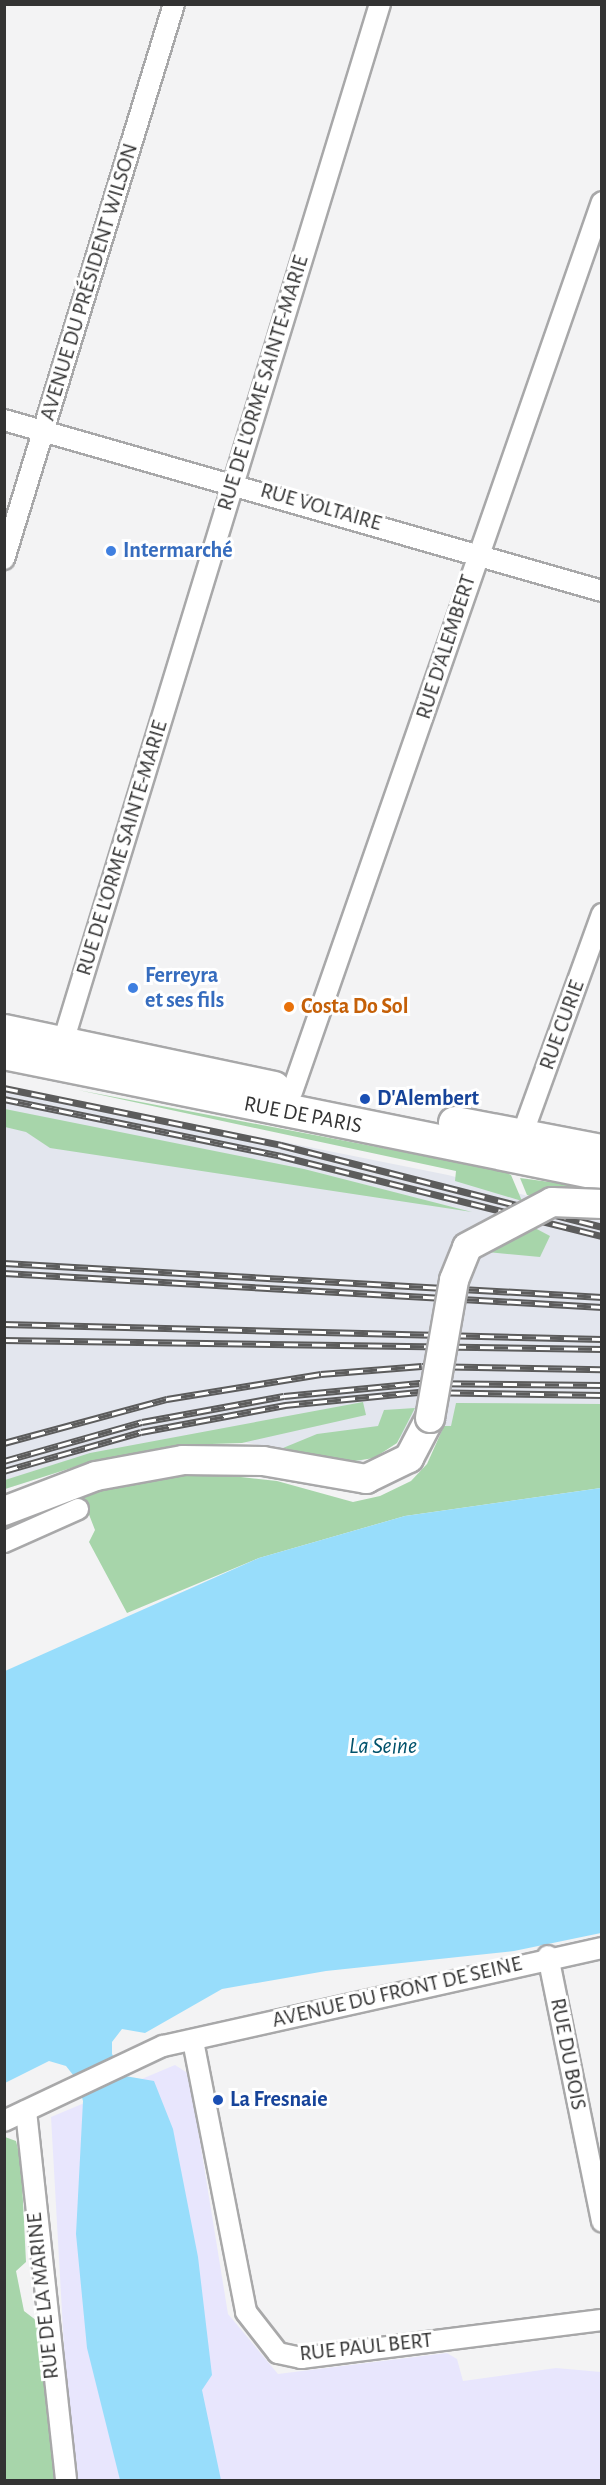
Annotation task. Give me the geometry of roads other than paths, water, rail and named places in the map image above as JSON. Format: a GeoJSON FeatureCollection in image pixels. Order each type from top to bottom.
{"type":"FeatureCollection","features":[{"type":"Feature","properties":{"kind":"main road","name":"RUE DE PARIS"},"geometry":{"type":"LineString","coordinates":[[10,1046],[63,1042],[292,1092],[602,1151]]}},
{"type":"Feature","properties":{"kind":"main road","name":"RUE DE PARIS"},"geometry":{"type":"LineString","coordinates":[[10,1046],[76,1070],[602,1174]]}},
{"type":"Feature","properties":{"kind":"main road"},"geometry":{"type":"LineString","coordinates":[[12,1503],[137,1467],[204,1458],[262,1461],[366,1479],[409,1458],[430,1418],[454,1280],[467,1247],[552,1202],[602,1204]]}},
{"type":"Feature","properties":{"kind":"street","name":"AVENUE DU PRÉSIDENT WILSON"},"geometry":{"type":"LineString","coordinates":[[4,559],[174,4]]}},
{"type":"Feature","properties":{"kind":"street","name":"RUE DE L'ORME SAINTE-MARIE"},"geometry":{"type":"LineString","coordinates":[[63,1042],[231,481],[380,4]]}},
{"type":"Feature","properties":{"kind":"street","name":"RUE D'ALEMBERT"},"geometry":{"type":"LineString","coordinates":[[292,1092],[477,553],[602,202]]}},
{"type":"Feature","properties":{"kind":"street","name":"RUE VOLTAIRE"},"geometry":{"type":"LineString","coordinates":[[4,420],[44,433],[231,481],[602,591]]}},
{"type":"Feature","properties":{"kind":"street","name":"RUE CURIE"},"geometry":{"type":"LineString","coordinates":[[522,1136],[602,914]]}},
{"type":"Feature","properties":{"kind":"street"},"geometry":{"type":"LineString","coordinates":[[63,1042],[76,1070]]}},
{"type":"Feature","properties":{"kind":"street"},"geometry":{"type":"LineString","coordinates":[[4,1542],[78,1509]]}},
{"type":"Feature","properties":{"kind":"street","name":"AVENUE DU FRONT DE SEINE"},"geometry":{"type":"LineString","coordinates":[[26,2111],[163,2046],[193,2041],[548,1956],[602,1948]]}},
{"type":"Feature","properties":{"kind":"street","name":"RUE DU BOIS"},"geometry":{"type":"LineString","coordinates":[[548,1956],[602,2222]]}},
{"type":"Feature","properties":{"kind":"street","name":"RUE PAUL BERT"},"geometry":{"type":"LineString","coordinates":[[193,2041],[246,2312],[278,2353],[301,2358],[602,2320]]}},
{"type":"Feature","properties":{"kind":"street"},"geometry":{"type":"LineString","coordinates":[[4,2121],[26,2111]]}},
{"type":"Feature","properties":{"kind":"street","name":"RUE DE LA MARINE"},"geometry":{"type":"LineString","coordinates":[[26,2111],[66,2481]]}},
{"type":"Feature","properties":{"kind":"water","name":"La Seine"},"geometry":{"type":"Polygon","coordinates":[[[601,1488],[601,1933],[514,1951],[326,1971],[222,1989],[145,2033],[122,2029],[112,2042],[112,2054],[125,2076],[154,2081],[173,2129],[198,2257],[212,2375],[202,2390],[221,2480],[120,2480],[87,2348],[76,2234],[83,2101],[77,2080],[66,2066],[49,2061],[5,2083],[5,1671],[259,1558],[405,1516],[601,1488]]]}},
{"type":"Feature","properties":{"kind":"railway"},"geometry":{"type":"LineString","coordinates":[[4,1088],[281,1145],[602,1227]]}},
{"type":"Feature","properties":{"kind":"railway"},"geometry":{"type":"LineString","coordinates":[[4,1099],[281,1156],[602,1236]]}},
{"type":"Feature","properties":{"kind":"railway"},"geometry":{"type":"LineString","coordinates":[[4,1263],[602,1297]]}},
{"type":"Feature","properties":{"kind":"railway"},"geometry":{"type":"LineString","coordinates":[[4,1273],[602,1307]]}},
{"type":"Feature","properties":{"kind":"railway"},"geometry":{"type":"LineString","coordinates":[[4,1324],[602,1339]]}},
{"type":"Feature","properties":{"kind":"railway"},"geometry":{"type":"LineString","coordinates":[[4,1340],[602,1349]]}},
{"type":"Feature","properties":{"kind":"railway"},"geometry":{"type":"LineString","coordinates":[[4,1443],[167,1399],[321,1374],[422,1366],[602,1369]]}},
{"type":"Feature","properties":{"kind":"railway"},"geometry":{"type":"LineString","coordinates":[[4,1461],[142,1422],[284,1396],[419,1383],[602,1385]]}},
{"type":"Feature","properties":{"kind":"railway"},"geometry":{"type":"LineString","coordinates":[[4,1471],[141,1432],[285,1405],[418,1392],[602,1395]]}},
{"type":"Feature","properties":{"kind":"place","name":"Intermarché"},"geometry":{"type":"Point","coordinates":[111,551]}},
{"type":"Feature","properties":{"kind":"place","name":"Ferreyra et ses fils"},"geometry":{"type":"Point","coordinates":[133,988]}},
{"type":"Feature","properties":{"kind":"place","name":"Costa Do Sol"},"geometry":{"type":"Point","coordinates":[289,1007]}},
{"type":"Feature","properties":{"kind":"place","name":"D'Alembert"},"geometry":{"type":"Point","coordinates":[365,1099]}},
{"type":"Feature","properties":{"kind":"place","name":"La Fresnaie"},"geometry":{"type":"Point","coordinates":[218,2100]}}]}
